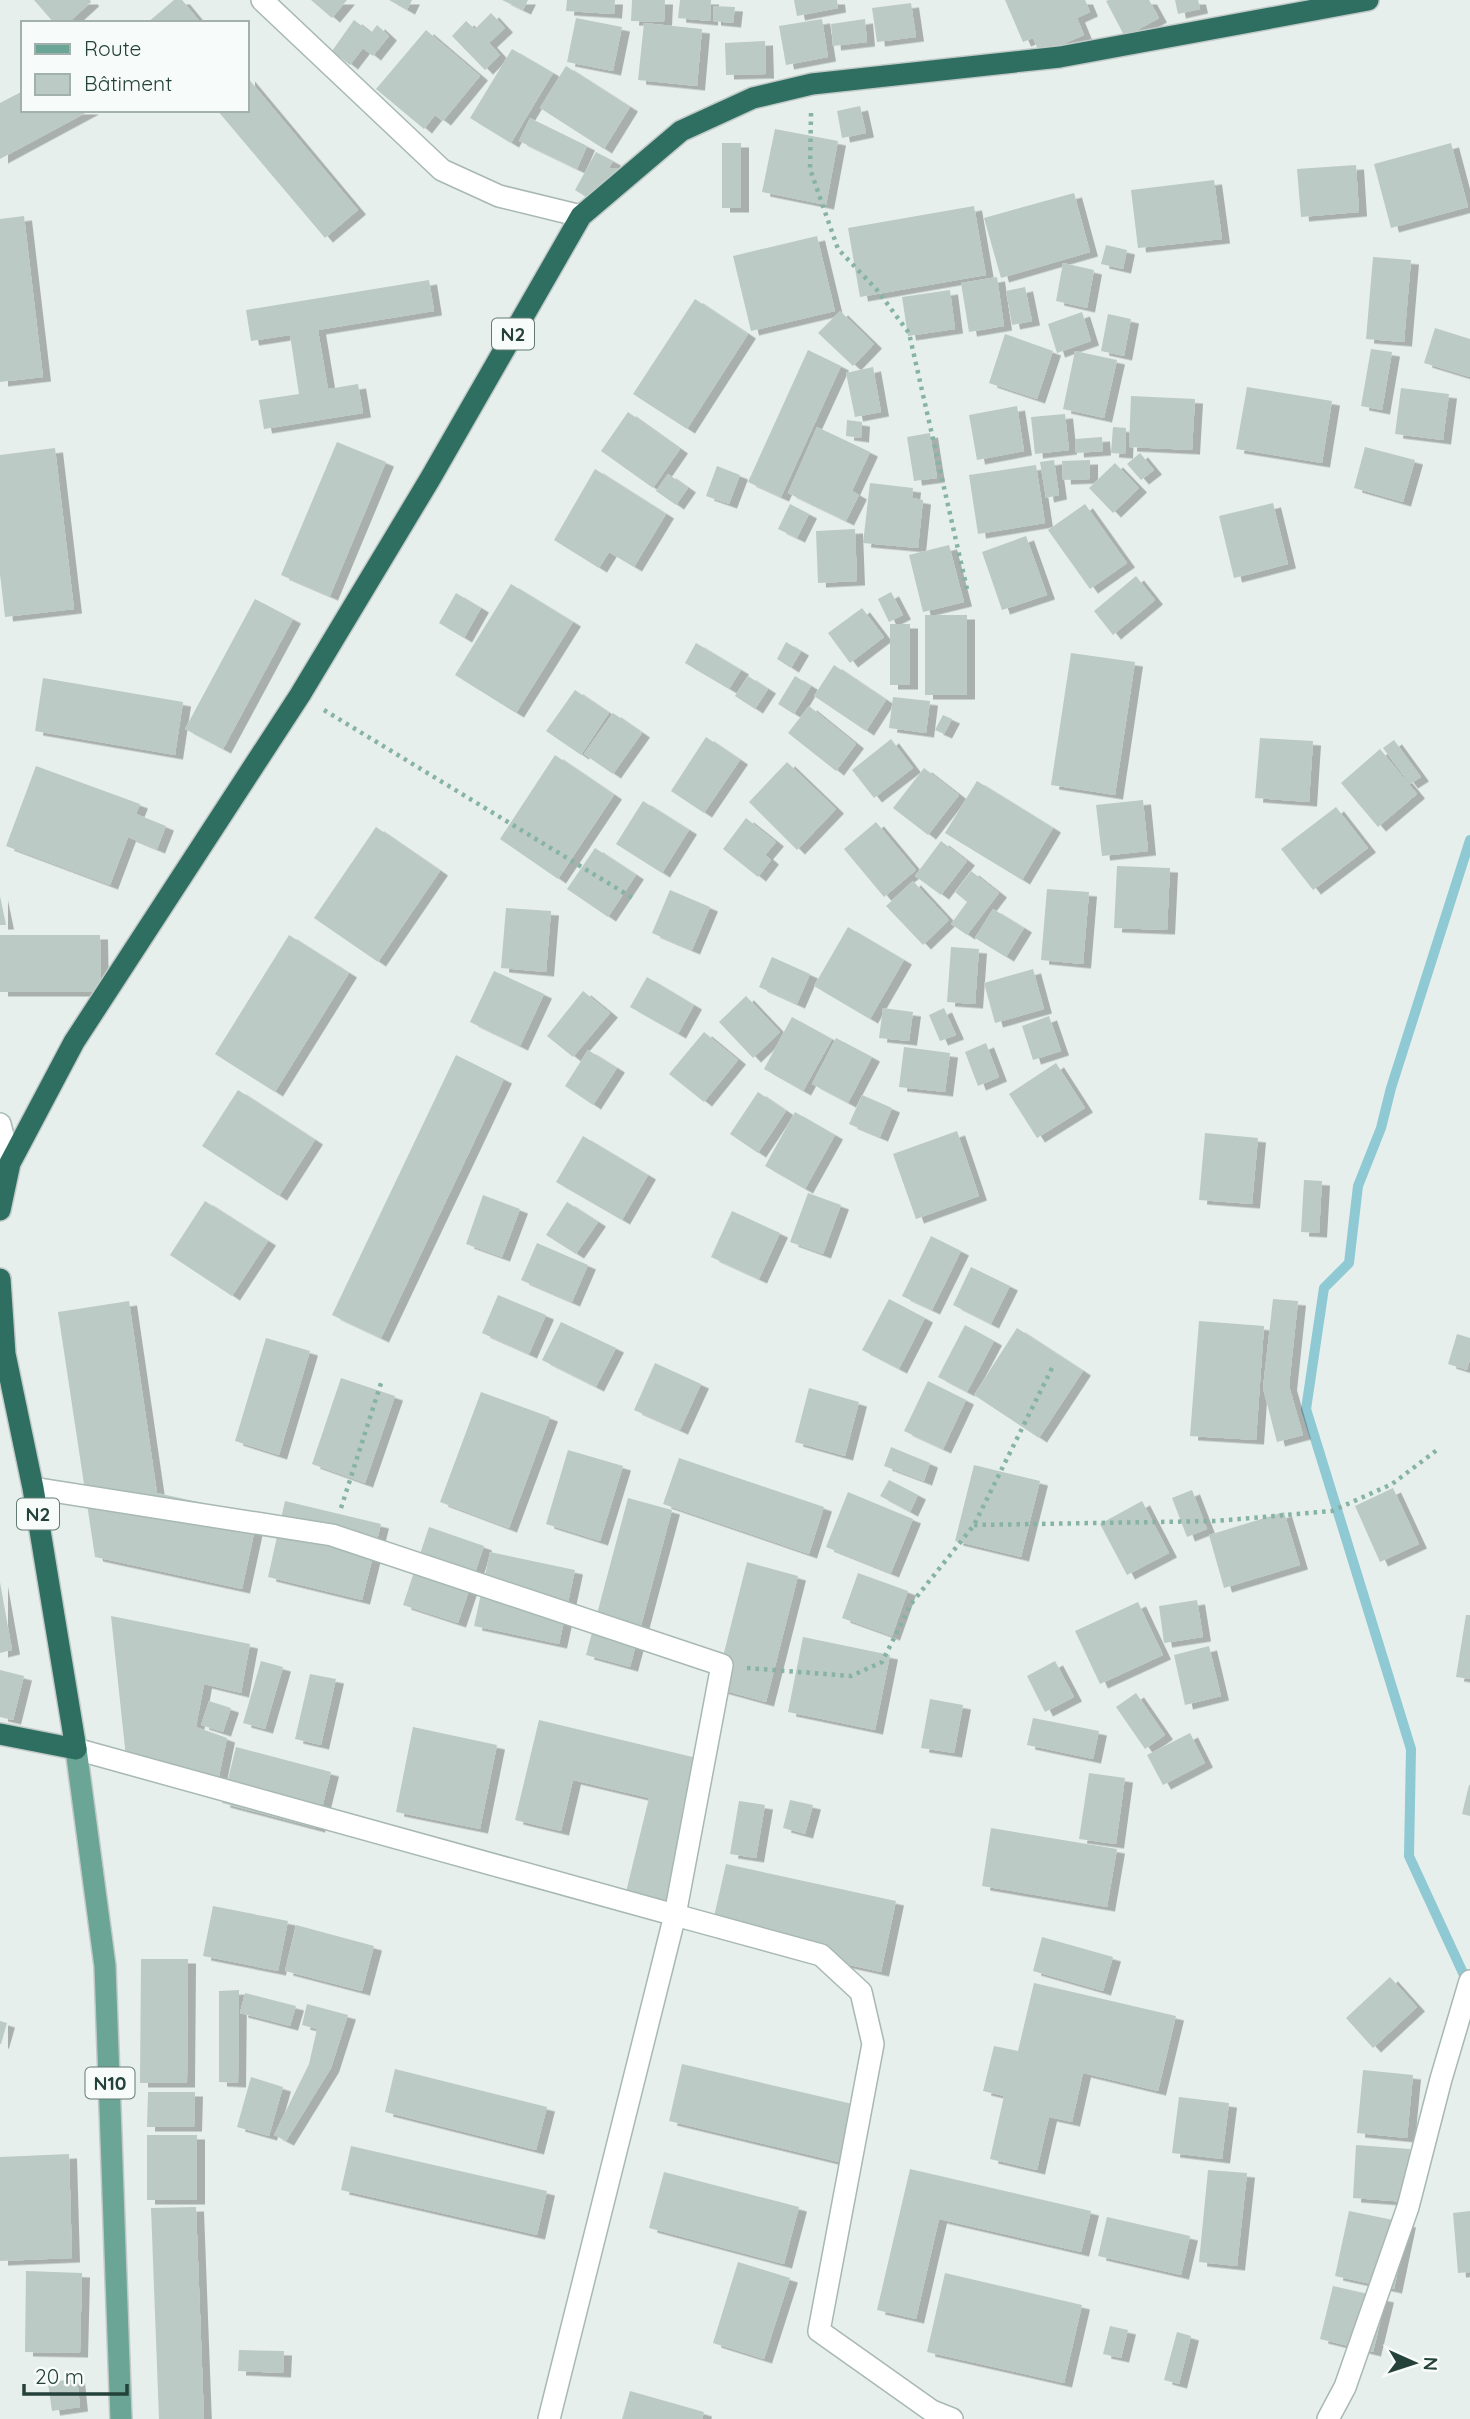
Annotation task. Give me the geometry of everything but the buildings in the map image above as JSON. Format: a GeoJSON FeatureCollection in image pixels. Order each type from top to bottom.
{"type":"FeatureCollection","features":[{"type":"Feature","properties":{"kind":"highway","name":"N2"},"geometry":{"type":"LineString","coordinates":[[0,1210],[10,1163],[74,1042],[300,695],[430,479],[581,216],[681,131],[753,98],[812,84],[1060,57],[1368,0]]}},
{"type":"Feature","properties":{"kind":"highway","name":"N2"},"geometry":{"type":"LineString","coordinates":[[0,1279],[5,1354],[33,1488],[76,1749]]}},
{"type":"Feature","properties":{"kind":"highway"},"geometry":{"type":"LineString","coordinates":[[0,1734],[76,1749]]}},
{"type":"Feature","properties":{"kind":"main road","name":"N10"},"geometry":{"type":"LineString","coordinates":[[76,1749],[105,1966],[121,2419]]}},
{"type":"Feature","properties":{"kind":"street"},"geometry":{"type":"LineString","coordinates":[[262,0],[442,170],[499,196],[581,216]]}},
{"type":"Feature","properties":{"kind":"street"},"geometry":{"type":"LineString","coordinates":[[0,1125],[10,1163]]}},
{"type":"Feature","properties":{"kind":"street"},"geometry":{"type":"LineString","coordinates":[[33,1488],[332,1535],[722,1665],[675,1915],[549,2419]]}},
{"type":"Feature","properties":{"kind":"street"},"geometry":{"type":"LineString","coordinates":[[76,1749],[821,1955],[862,1992],[873,2044],[819,2331],[932,2411],[952,2419]]}},
{"type":"Feature","properties":{"kind":"street"},"geometry":{"type":"LineString","coordinates":[[1328,2419],[1345,2387],[1408,2207],[1470,1981]]}},
{"type":"Feature","properties":{"kind":"path"},"geometry":{"type":"LineString","coordinates":[[812,84],[810,169],[838,249],[877,290],[909,334],[967,589]]}},
{"type":"Feature","properties":{"kind":"path"},"geometry":{"type":"LineString","coordinates":[[300,695],[636,901]]}},
{"type":"Feature","properties":{"kind":"path"},"geometry":{"type":"LineString","coordinates":[[722,1665],[851,1676],[882,1662],[911,1604],[974,1525],[1052,1368]]}},
{"type":"Feature","properties":{"kind":"path"},"geometry":{"type":"LineString","coordinates":[[332,1535],[382,1380]]}},
{"type":"Feature","properties":{"kind":"path"},"geometry":{"type":"LineString","coordinates":[[974,1525],[1216,1521],[1332,1511],[1392,1484],[1437,1450]]}},
{"type":"Feature","properties":{"kind":"waterway"},"geometry":{"type":"LineString","coordinates":[[1469,1986],[1409,1856],[1411,1749],[1306,1409],[1324,1288],[1349,1263],[1358,1186],[1381,1128],[1391,1088],[1470,840]]}}]}
